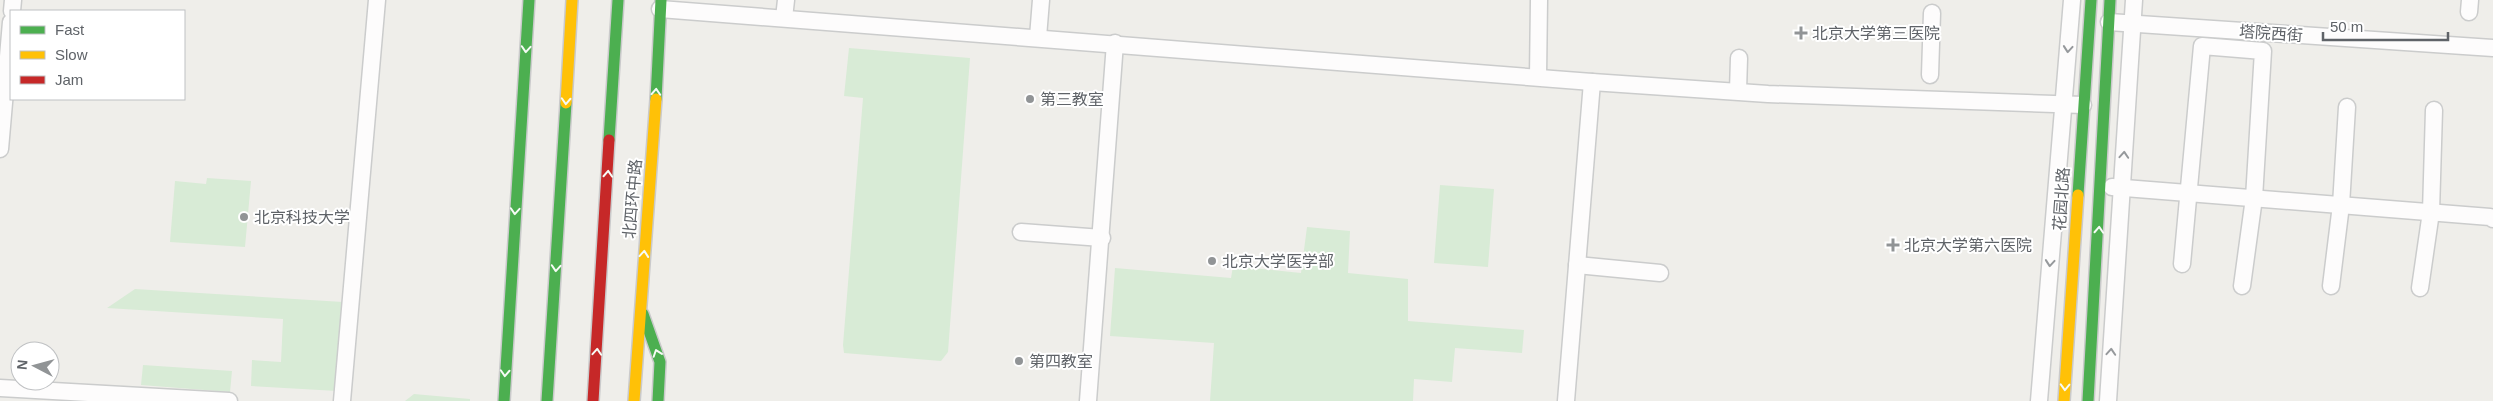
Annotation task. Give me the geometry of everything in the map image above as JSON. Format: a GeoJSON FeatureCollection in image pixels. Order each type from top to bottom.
{"type":"FeatureCollection","features":[{"type":"Feature","properties":{"kind":"main road"},"geometry":{"type":"LineString","coordinates":[[504,401],[529,0]]}},
{"type":"Feature","properties":{"kind":"main road"},"geometry":{"type":"LineString","coordinates":[[547,401],[572,0]]}},
{"type":"Feature","properties":{"kind":"main road","name":"北四环中路"},"geometry":{"type":"LineString","coordinates":[[593,401],[606,222],[618,0]]}},
{"type":"Feature","properties":{"kind":"main road","name":"花园北路"},"geometry":{"type":"LineString","coordinates":[[2064,401],[2091,0]]}},
{"type":"Feature","properties":{"kind":"main road"},"geometry":{"type":"LineString","coordinates":[[2088,401],[2110,0]]}},
{"type":"Feature","properties":{"kind":"main road","name":"北四环中路"},"geometry":{"type":"LineString","coordinates":[[634,401],[652,158],[660,4]]}},
{"type":"Feature","properties":{"kind":"main road"},"geometry":{"type":"LineString","coordinates":[[640,303],[660,362],[658,401]]}},
{"type":"Feature","properties":{"kind":"street"},"geometry":{"type":"LineString","coordinates":[[342,401],[377,0]]}},
{"type":"Feature","properties":{"kind":"street"},"geometry":{"type":"LineString","coordinates":[[784,18],[786,0]]}},
{"type":"Feature","properties":{"kind":"street"},"geometry":{"type":"LineString","coordinates":[[1038,37],[1041,0]]}},
{"type":"Feature","properties":{"kind":"street"},"geometry":{"type":"LineString","coordinates":[[1538,77],[1539,0]]}},
{"type":"Feature","properties":{"kind":"street"},"geometry":{"type":"LineString","coordinates":[[2039,401],[2072,0]]}},
{"type":"Feature","properties":{"kind":"street"},"geometry":{"type":"LineString","coordinates":[[2108,401],[2134,0]]}},
{"type":"Feature","properties":{"kind":"street"},"geometry":{"type":"LineString","coordinates":[[660,4],[784,18],[1592,82],[1738,92],[2083,105]]}},
{"type":"Feature","properties":{"kind":"street"},"geometry":{"type":"LineString","coordinates":[[1930,75],[1932,13]]}},
{"type":"Feature","properties":{"kind":"street","name":"塔院西街"},"geometry":{"type":"LineString","coordinates":[[2109,22],[2493,48]]}},
{"type":"Feature","properties":{"kind":"street"},"geometry":{"type":"LineString","coordinates":[[0,148],[10,33]]}},
{"type":"Feature","properties":{"kind":"street"},"geometry":{"type":"LineString","coordinates":[[1088,401],[1102,238],[1115,43]]}},
{"type":"Feature","properties":{"kind":"street"},"geometry":{"type":"LineString","coordinates":[[2182,264],[2202,46],[2263,51],[2254,198],[2242,286]]}},
{"type":"Feature","properties":{"kind":"street"},"geometry":{"type":"LineString","coordinates":[[1738,92],[1739,58]]}},
{"type":"Feature","properties":{"kind":"street"},"geometry":{"type":"LineString","coordinates":[[1566,401],[1592,82]]}},
{"type":"Feature","properties":{"kind":"street"},"geometry":{"type":"LineString","coordinates":[[2331,286],[2341,205],[2347,107]]}},
{"type":"Feature","properties":{"kind":"street"},"geometry":{"type":"LineString","coordinates":[[2420,288],[2431,212],[2434,110]]}},
{"type":"Feature","properties":{"kind":"street"},"geometry":{"type":"LineString","coordinates":[[2101,186],[2431,212],[2490,217],[2493,219]]}},
{"type":"Feature","properties":{"kind":"street"},"geometry":{"type":"LineString","coordinates":[[1021,232],[1102,238]]}},
{"type":"Feature","properties":{"kind":"street"},"geometry":{"type":"LineString","coordinates":[[1577,264],[1660,273]]}},
{"type":"Feature","properties":{"kind":"street"},"geometry":{"type":"LineString","coordinates":[[0,388],[229,401]]}},
{"type":"Feature","properties":{"kind":"green space"},"geometry":{"type":"Polygon","coordinates":[[[849,48],[970,58],[948,352],[941,361],[844,353],[843,345],[863,98],[844,96],[849,48]]]}},
{"type":"Feature","properties":{"kind":"green space"},"geometry":{"type":"Polygon","coordinates":[[[207,178],[251,181],[245,247],[170,242],[175,181],[206,184],[207,178]]]}},
{"type":"Feature","properties":{"kind":"green space"},"geometry":{"type":"Polygon","coordinates":[[[1440,185],[1494,189],[1488,267],[1434,263],[1440,185]]]}},
{"type":"Feature","properties":{"kind":"green space"},"geometry":{"type":"Polygon","coordinates":[[[1307,227],[1350,231],[1348,273],[1408,279],[1408,321],[1524,330],[1522,353],[1455,348],[1452,382],[1414,379],[1413,401],[1210,401],[1214,343],[1110,336],[1115,268],[1231,278],[1233,266],[1301,273],[1307,227]]]}},
{"type":"Feature","properties":{"kind":"green space"},"geometry":{"type":"Polygon","coordinates":[[[135,289],[343,302],[337,391],[251,386],[252,360],[281,362],[283,319],[107,308],[135,289]]]}},
{"type":"Feature","properties":{"kind":"green space"},"geometry":{"type":"Polygon","coordinates":[[[143,365],[232,371],[230,392],[141,385],[143,365]]]}},
{"type":"Feature","properties":{"kind":"green space"},"geometry":{"type":"Polygon","coordinates":[[[414,394],[470,399],[470,401],[405,401],[414,394]]]}},
{"type":"Feature","properties":{"kind":"traffic: fast"},"geometry":{"type":"LineString","coordinates":[[504,401],[529,0]]}},
{"type":"Feature","properties":{"kind":"traffic: fast"},"geometry":{"type":"LineString","coordinates":[[609,140],[618,0]]}},
{"type":"Feature","properties":{"kind":"traffic: fast"},"geometry":{"type":"LineString","coordinates":[[656,99],[661,0]]}},
{"type":"Feature","properties":{"kind":"traffic: fast"},"geometry":{"type":"LineString","coordinates":[[2078,195],[2091,0]]}},
{"type":"Feature","properties":{"kind":"traffic: fast"},"geometry":{"type":"LineString","coordinates":[[2088,401],[2110,0]]}},
{"type":"Feature","properties":{"kind":"traffic: fast"},"geometry":{"type":"LineString","coordinates":[[547,401],[566,103]]}},
{"type":"Feature","properties":{"kind":"traffic: fast"},"geometry":{"type":"LineString","coordinates":[[643,314],[660,362],[658,401]]}},
{"type":"Feature","properties":{"kind":"traffic: slow"},"geometry":{"type":"LineString","coordinates":[[566,103],[572,0]]}},
{"type":"Feature","properties":{"kind":"traffic: slow"},"geometry":{"type":"LineString","coordinates":[[634,401],[656,99]]}},
{"type":"Feature","properties":{"kind":"traffic: slow"},"geometry":{"type":"LineString","coordinates":[[2064,401],[2078,195]]}},
{"type":"Feature","properties":{"kind":"traffic: jam"},"geometry":{"type":"LineString","coordinates":[[593,401],[609,140]]}},
{"type":"Feature","properties":{"kind":"place","name":"北京大学第三医院"},"geometry":{"type":"Point","coordinates":[1801,33]}},
{"type":"Feature","properties":{"kind":"place","name":"第三教室"},"geometry":{"type":"Point","coordinates":[1030,99]}},
{"type":"Feature","properties":{"kind":"place","name":"北京科技大学"},"geometry":{"type":"Point","coordinates":[244,217]}},
{"type":"Feature","properties":{"kind":"place","name":"北京大学第六医院"},"geometry":{"type":"Point","coordinates":[1893,245]}},
{"type":"Feature","properties":{"kind":"place","name":"北京大学医学部"},"geometry":{"type":"Point","coordinates":[1212,261]}},
{"type":"Feature","properties":{"kind":"place","name":"第四教室"},"geometry":{"type":"Point","coordinates":[1019,361]}}]}
